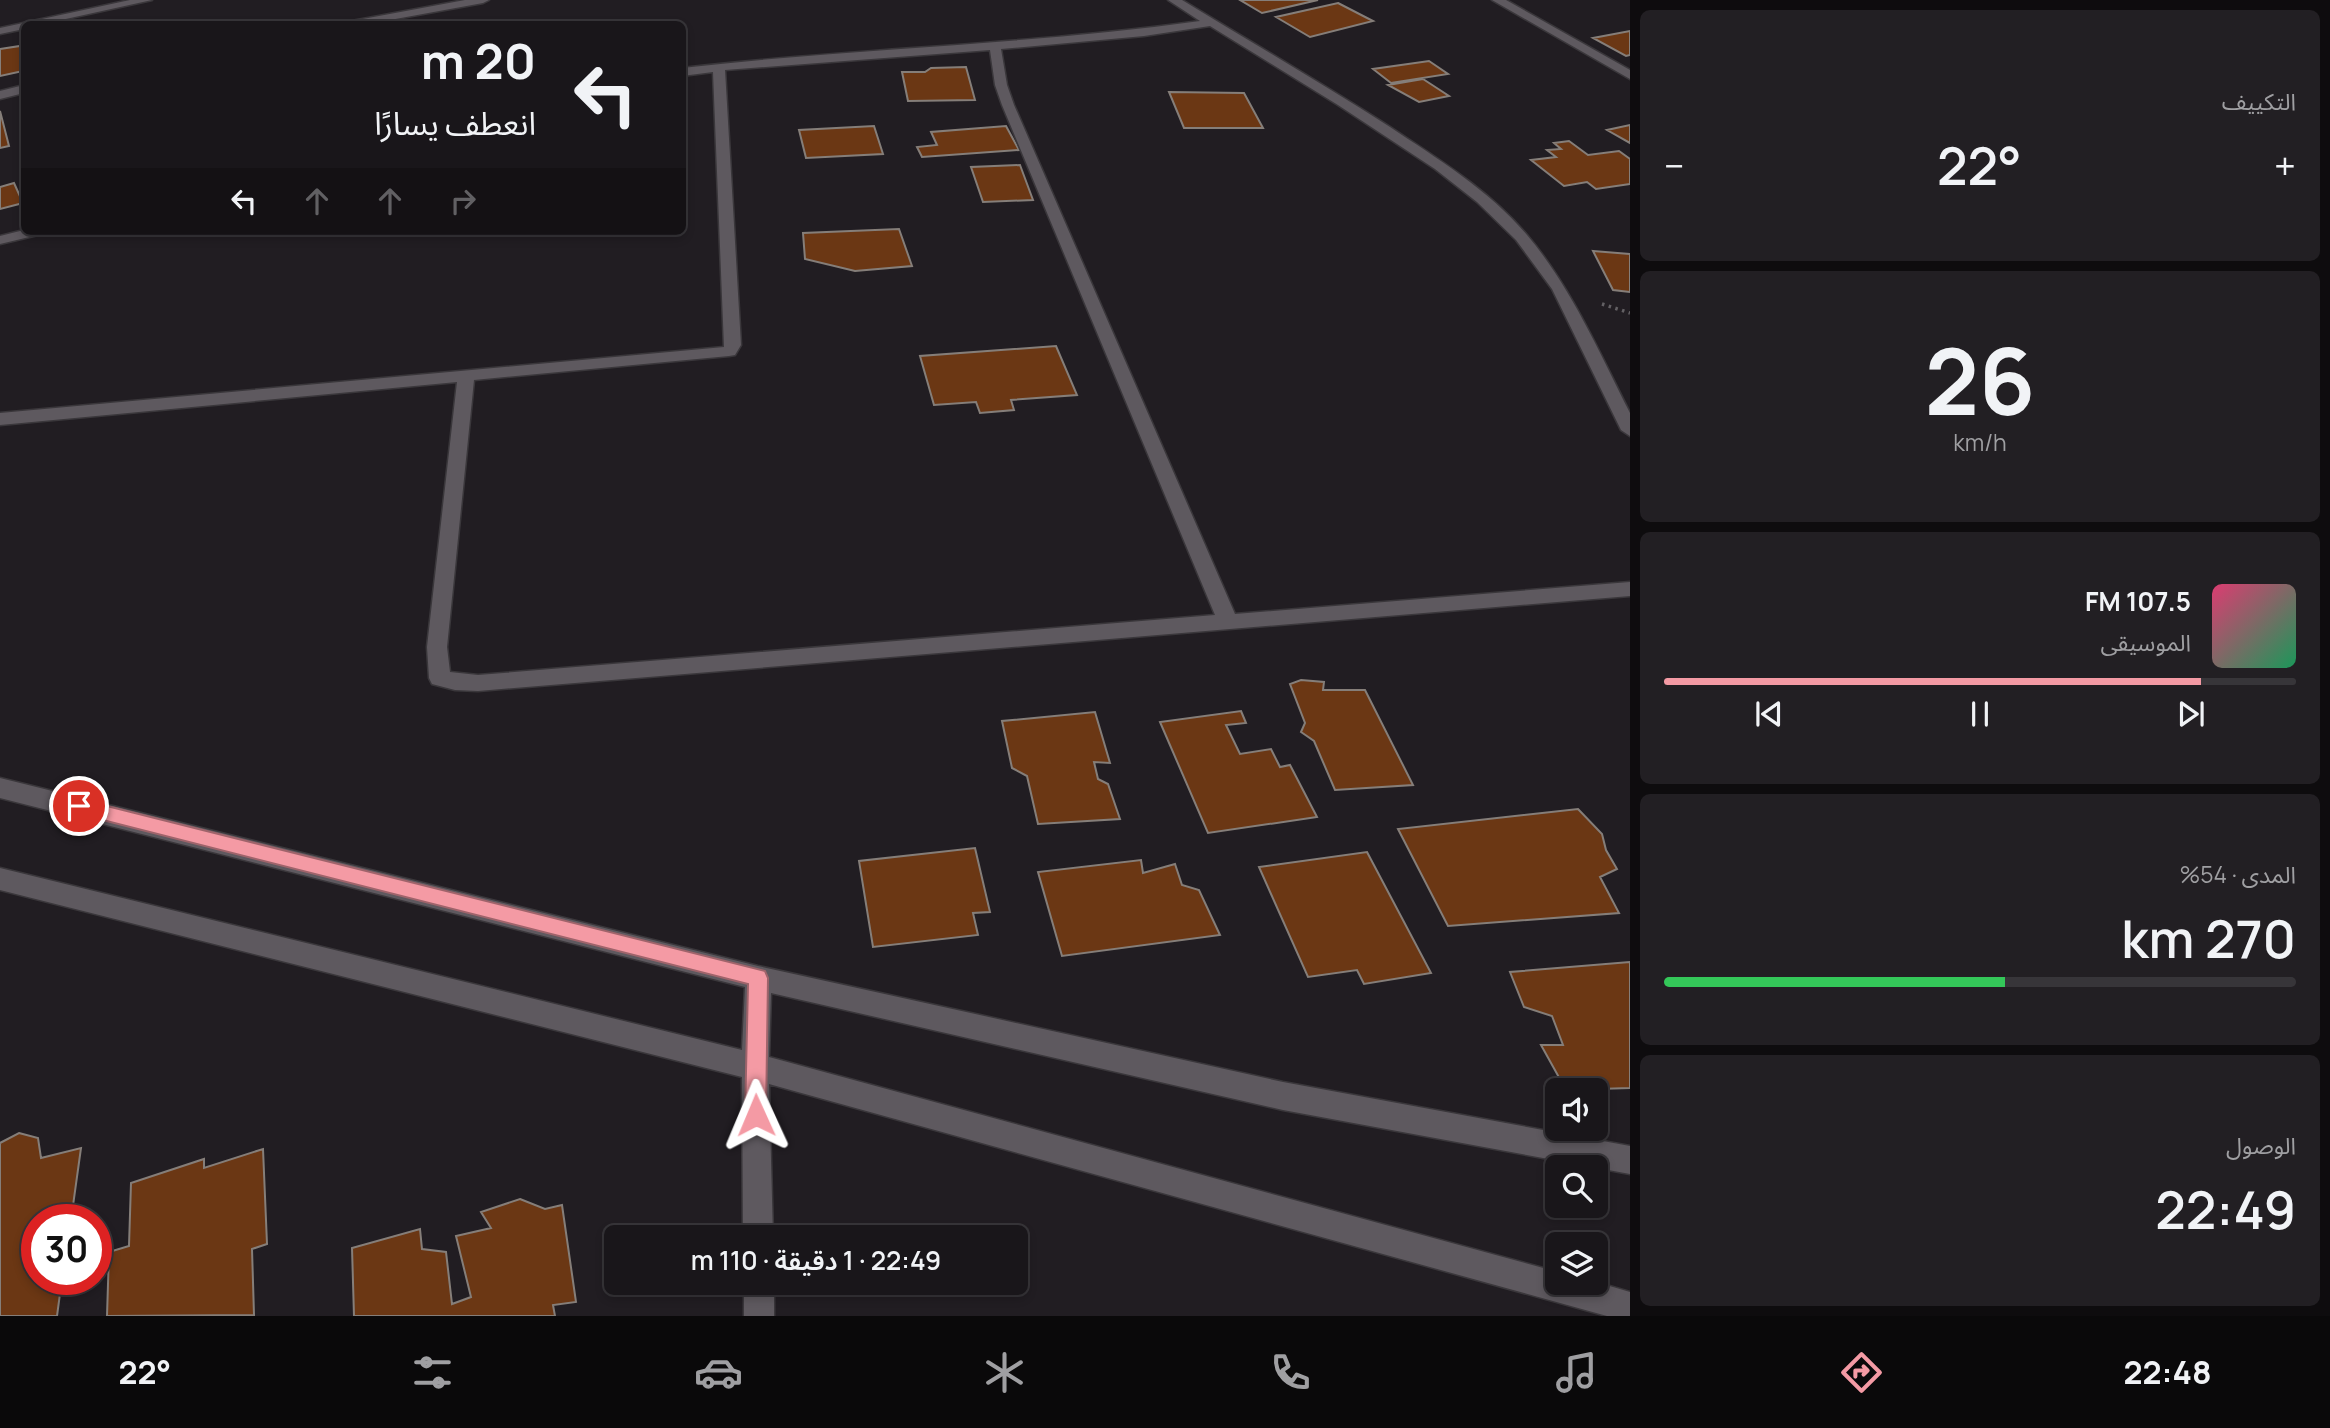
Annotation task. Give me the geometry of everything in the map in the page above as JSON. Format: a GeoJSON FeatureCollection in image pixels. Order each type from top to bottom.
{"type":"FeatureCollection","features":[{"type":"Feature","properties":{"kind":"street"},"geometry":{"type":"LineString","coordinates":[[46,21],[146,0]]}},
{"type":"Feature","properties":{"kind":"street"},"geometry":{"type":"LineString","coordinates":[[368,21],[483,0]]}},
{"type":"Feature","properties":{"kind":"street"},"geometry":{"type":"LineString","coordinates":[[1174,0],[1352,108],[1440,166],[1482,199],[1521,237],[1559,289],[1630,430]]}},
{"type":"Feature","properties":{"kind":"street"},"geometry":{"type":"LineString","coordinates":[[1498,0],[1630,75]]}},
{"type":"Feature","properties":{"kind":"street"},"geometry":{"type":"LineString","coordinates":[[686,71],[845,55],[1130,35],[1210,23]]}},
{"type":"Feature","properties":{"kind":"street"},"geometry":{"type":"LineString","coordinates":[[0,31],[21,26]]}},
{"type":"Feature","properties":{"kind":"street"},"geometry":{"type":"LineString","coordinates":[[995,45],[997,66],[1008,105],[1228,622]]}},
{"type":"Feature","properties":{"kind":"street"},"geometry":{"type":"LineString","coordinates":[[0,419],[718,353],[732,348],[719,67]]}},
{"type":"Feature","properties":{"kind":"street"},"geometry":{"type":"LineString","coordinates":[[0,94],[21,90]]}},
{"type":"Feature","properties":{"kind":"street"},"geometry":{"type":"LineString","coordinates":[[0,240],[21,235]]}},
{"type":"Feature","properties":{"kind":"street"},"geometry":{"type":"LineString","coordinates":[[466,376],[437,647],[440,678],[455,682],[478,683],[1630,589]]}},
{"type":"Feature","properties":{"kind":"street"},"geometry":{"type":"LineString","coordinates":[[1609,387],[1630,387]]}},
{"type":"Feature","properties":{"kind":"street"},"geometry":{"type":"LineString","coordinates":[[0,788],[758,978],[1283,1096],[1630,1160]]}},
{"type":"Feature","properties":{"kind":"street"},"geometry":{"type":"LineString","coordinates":[[0,879],[755,1067],[1630,1307]]}},
{"type":"Feature","properties":{"kind":"street"},"geometry":{"type":"LineString","coordinates":[[758,978],[755,1067],[758,1225]]}},
{"type":"Feature","properties":{"kind":"street"},"geometry":{"type":"LineString","coordinates":[[759,1295],[759,1316]]}},
{"type":"Feature","properties":{"kind":"building"},"geometry":{"type":"Polygon","coordinates":[[[1240,0],[1318,0],[1262,13],[1240,0]]]}},
{"type":"Feature","properties":{"kind":"building"},"geometry":{"type":"Polygon","coordinates":[[[1338,3],[1373,21],[1310,37],[1276,17],[1338,3]]]}},
{"type":"Feature","properties":{"kind":"building"},"geometry":{"type":"Polygon","coordinates":[[[1630,31],[1630,55],[1626,56],[1593,38],[1630,31]]]}},
{"type":"Feature","properties":{"kind":"building"},"geometry":{"type":"Polygon","coordinates":[[[20,46],[21,71],[0,76],[0,49],[20,46]]]}},
{"type":"Feature","properties":{"kind":"building"},"geometry":{"type":"Polygon","coordinates":[[[1429,61],[1448,74],[1391,83],[1373,69],[1429,61]]]}},
{"type":"Feature","properties":{"kind":"building"},"geometry":{"type":"Polygon","coordinates":[[[966,67],[975,100],[908,101],[902,72],[966,67]]]}},
{"type":"Feature","properties":{"kind":"building"},"geometry":{"type":"Polygon","coordinates":[[[1423,79],[1449,96],[1419,102],[1388,85],[1423,79]]]}},
{"type":"Feature","properties":{"kind":"building"},"geometry":{"type":"Polygon","coordinates":[[[1169,92],[1244,93],[1263,128],[1184,128],[1169,92]]]}},
{"type":"Feature","properties":{"kind":"building"},"geometry":{"type":"Polygon","coordinates":[[[0,111],[9,146],[0,148],[0,111]]]}},
{"type":"Feature","properties":{"kind":"building"},"geometry":{"type":"Polygon","coordinates":[[[1630,125],[1630,143],[1607,130],[1630,125]]]}},
{"type":"Feature","properties":{"kind":"building"},"geometry":{"type":"Polygon","coordinates":[[[874,126],[883,154],[806,158],[799,130],[874,126]]]}},
{"type":"Feature","properties":{"kind":"building"},"geometry":{"type":"Polygon","coordinates":[[[1006,126],[1019,150],[922,157],[917,147],[937,145],[931,132],[1006,126]]]}},
{"type":"Feature","properties":{"kind":"building"},"geometry":{"type":"Polygon","coordinates":[[[1569,141],[1588,155],[1619,151],[1630,159],[1630,184],[1596,189],[1587,182],[1564,186],[1531,160],[1556,157],[1547,150],[1561,149],[1554,143],[1569,141]]]}},
{"type":"Feature","properties":{"kind":"building"},"geometry":{"type":"Polygon","coordinates":[[[1020,165],[1033,200],[983,202],[971,167],[1020,165]]]}},
{"type":"Feature","properties":{"kind":"building"},"geometry":{"type":"Polygon","coordinates":[[[14,183],[21,204],[0,209],[0,187],[14,183]]]}},
{"type":"Feature","properties":{"kind":"building"},"geometry":{"type":"Polygon","coordinates":[[[899,229],[912,266],[855,271],[805,259],[803,233],[899,229]]]}},
{"type":"Feature","properties":{"kind":"building"},"geometry":{"type":"Polygon","coordinates":[[[1593,251],[1630,254],[1630,292],[1613,290],[1593,251]]]}},
{"type":"Feature","properties":{"kind":"building"},"geometry":{"type":"Polygon","coordinates":[[[1056,346],[1077,395],[1011,400],[1014,410],[980,413],[976,402],[934,405],[920,356],[1056,346]]]}},
{"type":"Feature","properties":{"kind":"building"},"geometry":{"type":"Polygon","coordinates":[[[1301,680],[1324,682],[1323,690],[1365,690],[1413,785],[1335,790],[1314,741],[1301,732],[1305,723],[1290,684],[1301,680]]]}},
{"type":"Feature","properties":{"kind":"building"},"geometry":{"type":"Polygon","coordinates":[[[1241,711],[1246,723],[1226,725],[1240,754],[1271,749],[1280,767],[1290,765],[1317,817],[1208,833],[1160,722],[1241,711]]]}},
{"type":"Feature","properties":{"kind":"building"},"geometry":{"type":"Polygon","coordinates":[[[1095,712],[1110,763],[1094,762],[1098,779],[1108,784],[1120,819],[1038,824],[1027,776],[1012,768],[1002,721],[1095,712]]]}},
{"type":"Feature","properties":{"kind":"building"},"geometry":{"type":"Polygon","coordinates":[[[1578,809],[1602,834],[1606,850],[1617,869],[1600,877],[1619,913],[1448,926],[1398,829],[1578,809]]]}},
{"type":"Feature","properties":{"kind":"building"},"geometry":{"type":"Polygon","coordinates":[[[975,848],[990,912],[973,913],[978,935],[873,947],[859,861],[975,848]]]}},
{"type":"Feature","properties":{"kind":"building"},"geometry":{"type":"Polygon","coordinates":[[[1367,852],[1431,973],[1364,984],[1357,970],[1308,977],[1259,867],[1367,852]]]}},
{"type":"Feature","properties":{"kind":"building"},"geometry":{"type":"Polygon","coordinates":[[[1141,860],[1143,873],[1175,864],[1182,885],[1199,890],[1220,935],[1062,956],[1038,872],[1141,860]]]}},
{"type":"Feature","properties":{"kind":"building"},"geometry":{"type":"Polygon","coordinates":[[[1630,962],[1630,1088],[1608,1089],[1608,1078],[1559,1078],[1541,1045],[1563,1045],[1552,1016],[1524,1007],[1510,972],[1630,962]]]}},
{"type":"Feature","properties":{"kind":"building"},"geometry":{"type":"Polygon","coordinates":[[[19,1133],[38,1138],[41,1158],[81,1148],[73,1204],[21,1204],[21,1295],[60,1295],[57,1316],[0,1316],[0,1143],[19,1133]]]}},
{"type":"Feature","properties":{"kind":"building"},"geometry":{"type":"Polygon","coordinates":[[[263,1149],[267,1244],[252,1249],[254,1315],[107,1316],[108,1295],[112,1295],[112,1251],[129,1246],[131,1183],[204,1159],[204,1168],[263,1149]]]}},
{"type":"Feature","properties":{"kind":"building"},"geometry":{"type":"Polygon","coordinates":[[[520,1199],[545,1209],[562,1205],[576,1302],[553,1305],[555,1316],[354,1316],[352,1248],[420,1229],[422,1249],[446,1252],[452,1304],[471,1297],[456,1236],[491,1228],[481,1212],[520,1199]]]}},
{"type":"Feature","properties":{"kind":"route"},"geometry":{"type":"LineString","coordinates":[[79,806],[758,978],[756,1115]]}}]}
